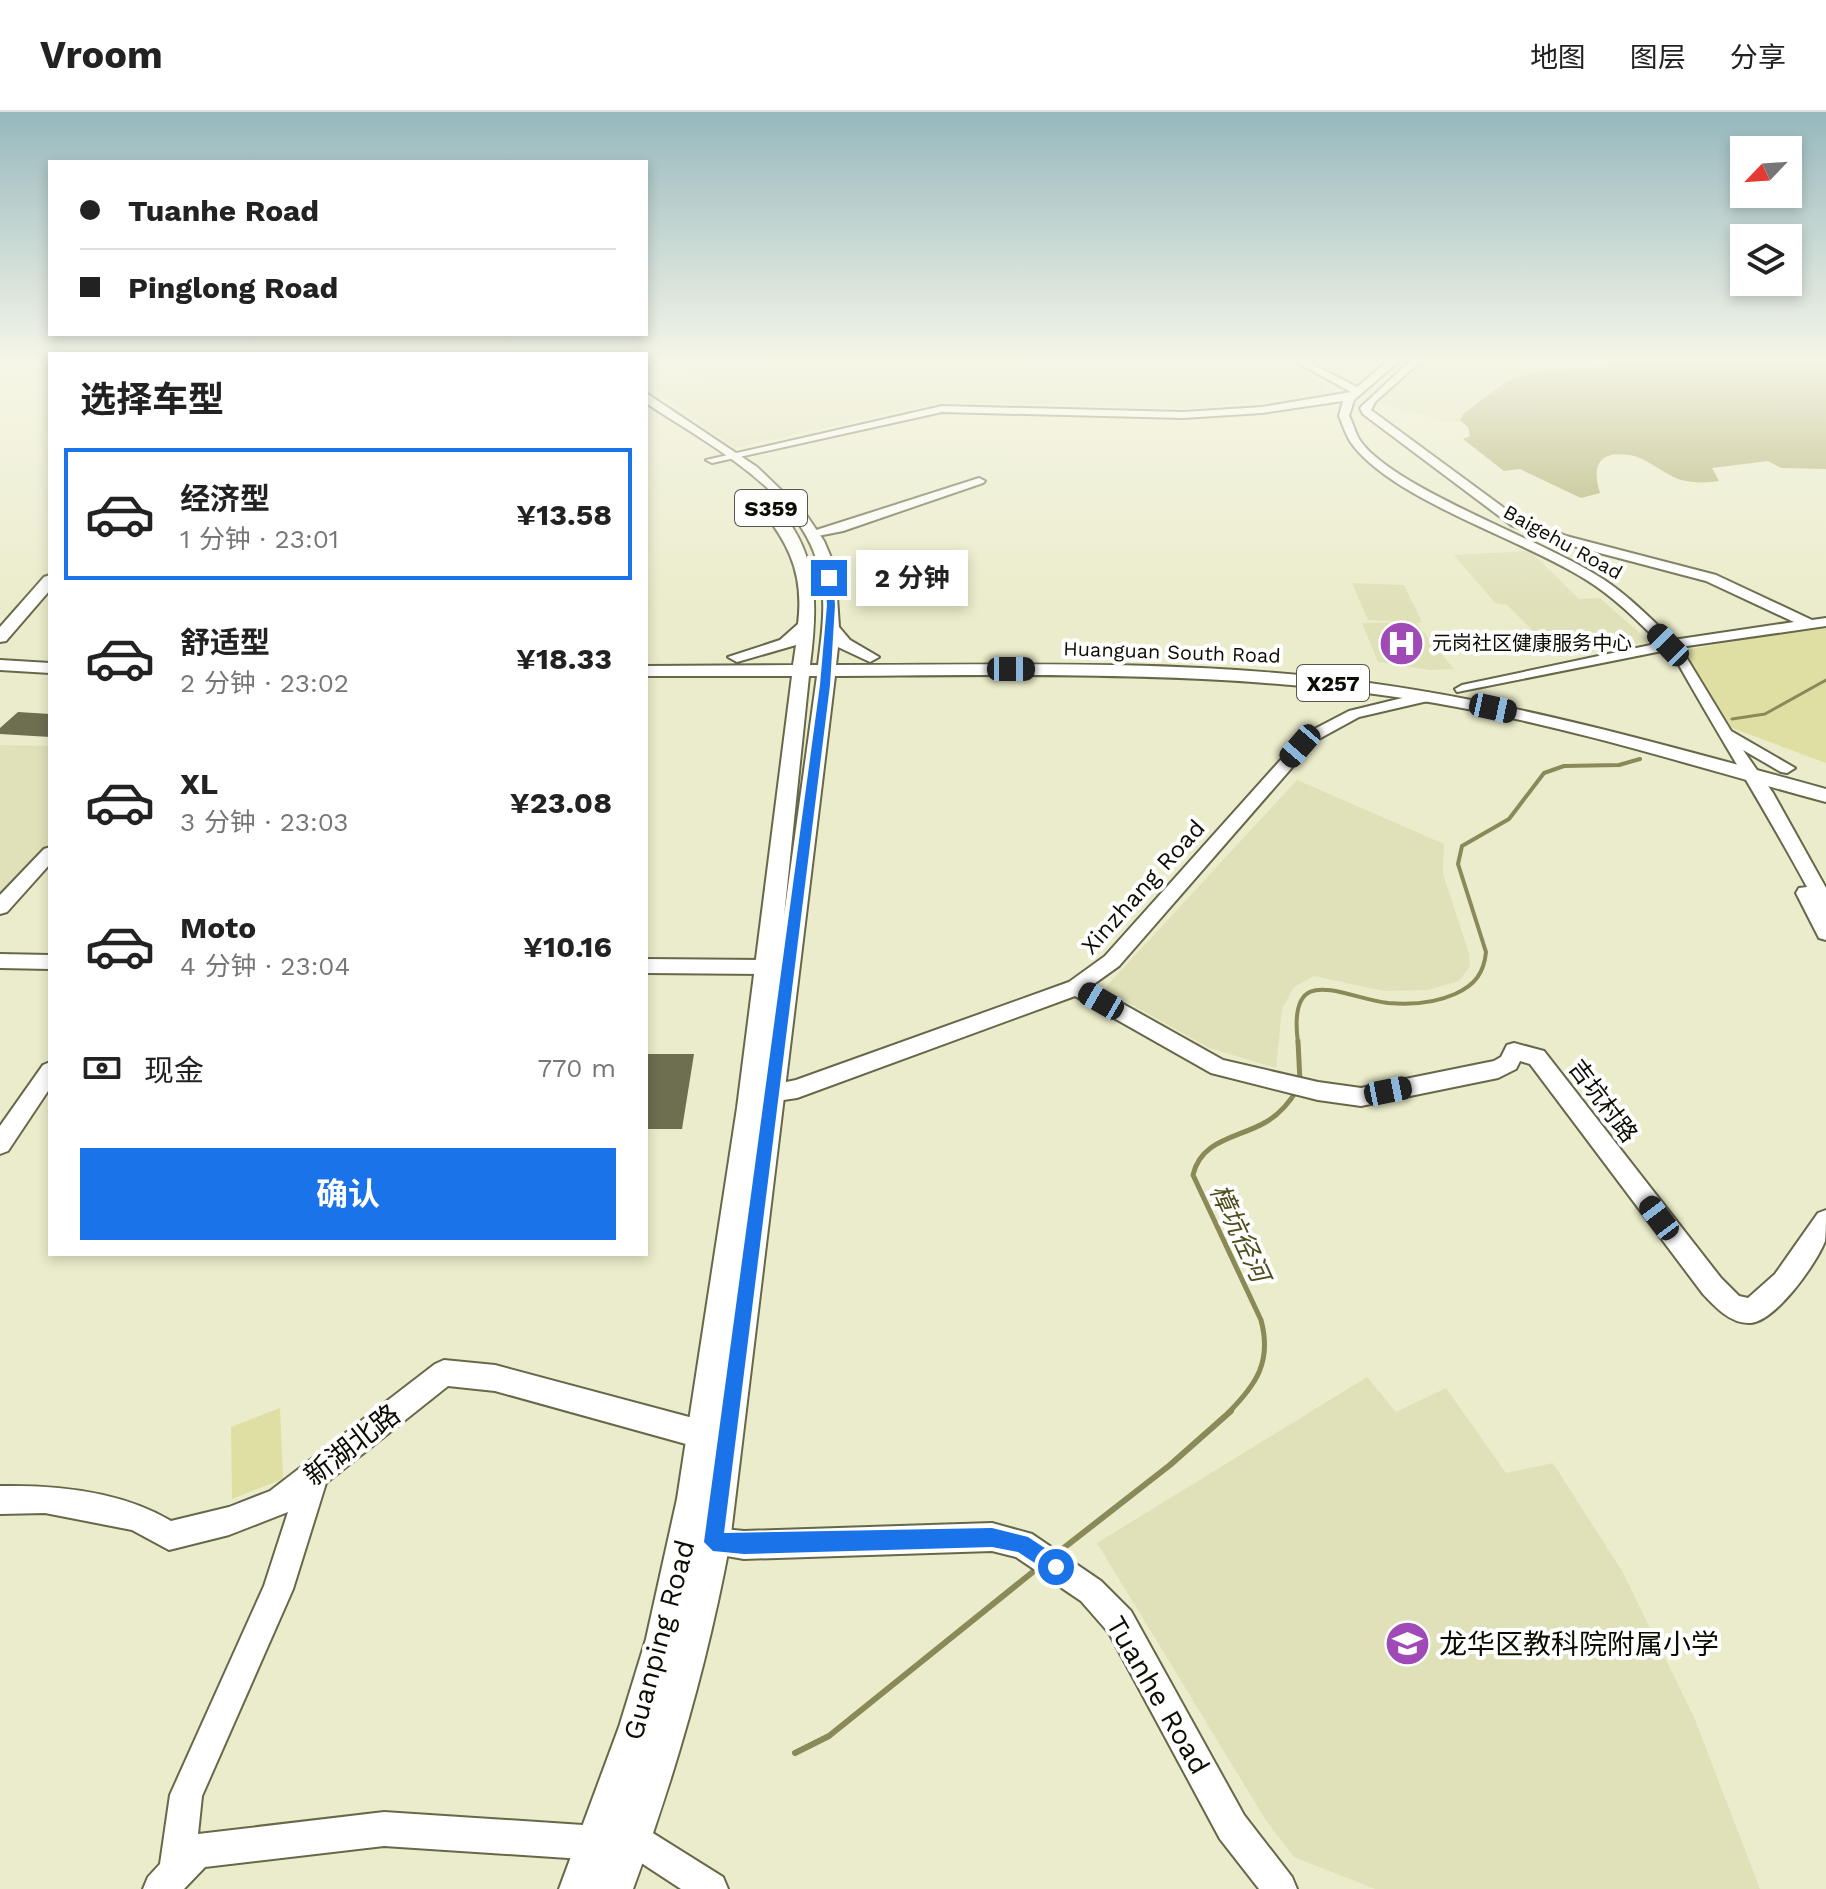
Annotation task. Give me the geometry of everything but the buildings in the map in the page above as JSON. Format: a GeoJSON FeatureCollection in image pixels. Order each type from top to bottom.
{"type":"FeatureCollection","features":[{"type":"Feature","properties":{"kind":"main road","name":"S359"},"geometry":{"type":"LineString","coordinates":[[691,444],[770,508],[796,542],[807,581],[807,623],[814,676]]}},
{"type":"Feature","properties":{"kind":"main road","name":"S359"},"geometry":{"type":"LineString","coordinates":[[713,444],[786,501],[813,533],[827,566],[830,627],[814,676]]}},
{"type":"Feature","properties":{"kind":"main road"},"geometry":{"type":"LineString","coordinates":[[2,657],[48,583]]}},
{"type":"Feature","properties":{"kind":"main road"},"geometry":{"type":"LineString","coordinates":[[2,657],[48,601]]}},
{"type":"Feature","properties":{"kind":"main road"},"geometry":{"type":"LineString","coordinates":[[741,664],[785,644],[800,634],[807,623]]}},
{"type":"Feature","properties":{"kind":"main road"},"geometry":{"type":"LineString","coordinates":[[830,627],[844,644],[870,657]]}},
{"type":"Feature","properties":{"kind":"main road"},"geometry":{"type":"LineString","coordinates":[[2,657],[48,654]]}},
{"type":"Feature","properties":{"kind":"main road"},"geometry":{"type":"LineString","coordinates":[[2,657],[48,668]]}},
{"type":"Feature","properties":{"kind":"main road","name":"Huanguan South Road"},"geometry":{"type":"LineString","coordinates":[[648,657],[741,664],[814,676],[889,670],[1186,671],[1304,680],[1427,697],[1737,761],[1787,768],[1822,790]]}},
{"type":"Feature","properties":{"kind":"main road","name":"Huanguan South Road"},"geometry":{"type":"LineString","coordinates":[[814,676],[870,657],[1234,660],[1462,689],[1576,712],[1822,790]]}},
{"type":"Feature","properties":{"kind":"main road"},"geometry":{"type":"LineString","coordinates":[[741,664],[781,682],[795,697],[814,676]]}},
{"type":"Feature","properties":{"kind":"main road","name":"Huanguan South Road"},"geometry":{"type":"LineString","coordinates":[[648,671],[741,664]]}},
{"type":"Feature","properties":{"kind":"main road","name":"Guanping Road"},"geometry":{"type":"LineString","coordinates":[[580,1889],[598,1843],[664,1639],[680,1573],[704,1435],[767,967],[814,676]]}},
{"type":"Feature","properties":{"kind":"main road","name":"Guanping Road"},"geometry":{"type":"LineString","coordinates":[[612,1889],[664,1749],[686,1674],[713,1542],[770,1093],[814,676]]}},
{"type":"Feature","properties":{"kind":"street"},"geometry":{"type":"LineString","coordinates":[[712,460],[784,444]]}},
{"type":"Feature","properties":{"kind":"street","name":"Baigehu Road"},"geometry":{"type":"LineString","coordinates":[[1358,444],[1372,459],[1406,483],[1590,576],[1633,609],[1681,656],[1737,761]]}},
{"type":"Feature","properties":{"kind":"street"},"geometry":{"type":"LineString","coordinates":[[1410,444],[1503,514],[1562,539],[1720,581],[1807,623]]}},
{"type":"Feature","properties":{"kind":"street"},"geometry":{"type":"LineString","coordinates":[[813,533],[839,528],[979,481]]}},
{"type":"Feature","properties":{"kind":"street"},"geometry":{"type":"LineString","coordinates":[[1462,689],[1668,645],[1826,622]]}},
{"type":"Feature","properties":{"kind":"street","name":"Baigehu Road"},"geometry":{"type":"LineString","coordinates":[[1668,645],[1737,761]]}},
{"type":"Feature","properties":{"kind":"street","name":"Xinzhang Road"},"geometry":{"type":"LineString","coordinates":[[770,1093],[797,1089],[1076,987],[1112,961],[1309,738],[1354,714],[1427,697]]}},
{"type":"Feature","properties":{"kind":"street"},"geometry":{"type":"LineString","coordinates":[[1720,726],[1744,745],[1787,768]]}},
{"type":"Feature","properties":{"kind":"street"},"geometry":{"type":"LineString","coordinates":[[1737,761],[1773,809],[1826,905]]}},
{"type":"Feature","properties":{"kind":"street"},"geometry":{"type":"LineString","coordinates":[[1737,761],[1826,933]]}},
{"type":"Feature","properties":{"kind":"street"},"geometry":{"type":"LineString","coordinates":[[1773,809],[1779,798],[1791,793],[1822,790]]}},
{"type":"Feature","properties":{"kind":"street"},"geometry":{"type":"LineString","coordinates":[[0,907],[48,855]]}},
{"type":"Feature","properties":{"kind":"street"},"geometry":{"type":"LineString","coordinates":[[0,961],[48,962]]}},
{"type":"Feature","properties":{"kind":"street"},"geometry":{"type":"LineString","coordinates":[[648,966],[767,967]]}},
{"type":"Feature","properties":{"kind":"street","name":"吉坑村路"},"geometry":{"type":"LineString","coordinates":[[1076,987],[1218,1067],[1318,1091],[1361,1097],[1498,1069],[1509,1063],[1514,1051],[1537,1057],[1712,1286],[1732,1306],[1750,1311],[1783,1288],[1804,1249],[1826,1221]]}},
{"type":"Feature","properties":{"kind":"street"},"geometry":{"type":"LineString","coordinates":[[0,1144],[48,1074]]}},
{"type":"Feature","properties":{"kind":"street","name":"新湖北路"},"geometry":{"type":"LineString","coordinates":[[0,1500],[45,1499],[137,1517],[169,1536],[229,1521],[279,1502],[444,1373],[495,1378],[704,1435]]}},
{"type":"Feature","properties":{"kind":"street"},"geometry":{"type":"LineString","coordinates":[[168,1881],[186,1795],[278,1589],[315,1473]]}},
{"type":"Feature","properties":{"kind":"street","name":"Tuanhe Road"},"geometry":{"type":"LineString","coordinates":[[713,1542],[744,1545],[992,1537],[1022,1544],[1091,1591],[1120,1622],[1232,1827],[1280,1889]]}},
{"type":"Feature","properties":{"kind":"street"},"geometry":{"type":"LineString","coordinates":[[168,1881],[197,1851],[384,1829],[598,1843]]}},
{"type":"Feature","properties":{"kind":"street"},"geometry":{"type":"LineString","coordinates":[[632,1837],[711,1889]]}},
{"type":"Feature","properties":{"kind":"shaded area"},"geometry":{"type":"Polygon","coordinates":[[[728,444],[752,444],[734,448],[728,444]]]}},
{"type":"Feature","properties":{"kind":"shaded area"},"geometry":{"type":"Polygon","coordinates":[[[1469,444],[1826,444],[1826,469],[1781,468],[1768,461],[1712,468],[1719,481],[1705,482],[1681,480],[1635,456],[1610,455],[1597,469],[1600,493],[1581,498],[1520,469],[1504,471],[1469,444]]]}},
{"type":"Feature","properties":{"kind":"shaded area"},"geometry":{"type":"Polygon","coordinates":[[[1530,551],[1579,599],[1600,598],[1650,642],[1559,657],[1507,605],[1495,603],[1454,555],[1530,551]]]}},
{"type":"Feature","properties":{"kind":"shaded area"},"geometry":{"type":"Polygon","coordinates":[[[1352,583],[1404,585],[1422,622],[1416,623],[1454,669],[1430,670],[1378,662],[1362,623],[1407,622],[1368,620],[1352,583]]]}},
{"type":"Feature","properties":{"kind":"shaded area"},"geometry":{"type":"Polygon","coordinates":[[[1823,627],[1826,629],[1826,763],[1732,728],[1684,650],[1823,627]]]}},
{"type":"Feature","properties":{"kind":"shaded area"},"geometry":{"type":"Polygon","coordinates":[[[0,745],[48,746],[48,843],[0,894],[0,745]]]}},
{"type":"Feature","properties":{"kind":"shaded area"},"geometry":{"type":"Polygon","coordinates":[[[1297,780],[1444,844],[1443,874],[1469,953],[1470,966],[1459,981],[1428,990],[1384,991],[1314,976],[1294,987],[1282,1009],[1276,1068],[1209,1048],[1104,989],[1297,780]]]}},
{"type":"Feature","properties":{"kind":"shaded area","name":"龙华区教科院附属小学"},"geometry":{"type":"Polygon","coordinates":[[[1367,1377],[1396,1412],[1446,1388],[1506,1473],[1553,1463],[1622,1571],[1694,1717],[1760,1889],[1375,1889],[1294,1857],[1267,1822],[1097,1543],[1367,1377]]]}},
{"type":"Feature","properties":{"kind":"shaded area"},"geometry":{"type":"Polygon","coordinates":[[[280,1408],[283,1479],[232,1499],[231,1427],[280,1408]]]}},
{"type":"Feature","properties":{"kind":"waterway","name":"樟坑径河"},"geometry":{"type":"LineString","coordinates":[[1732,719],[1765,714],[1826,680]]}},
{"type":"Feature","properties":{"kind":"waterway","name":"樟坑径河"},"geometry":{"type":"LineString","coordinates":[[1298,1043],[1297,1017],[1301,1001],[1309,992],[1336,991],[1388,1003],[1414,1003],[1447,997],[1468,987],[1481,972],[1486,952],[1458,864],[1462,846],[1509,819],[1544,773],[1564,766],[1619,765],[1640,759]]}},
{"type":"Feature","properties":{"kind":"waterway","name":"樟坑径河"},"geometry":{"type":"LineString","coordinates":[[1298,1041],[1300,1082]]}},
{"type":"Feature","properties":{"kind":"waterway","name":"樟坑径河"},"geometry":{"type":"LineString","coordinates":[[1228,1413],[1260,1371],[1265,1348],[1264,1335],[1261,1320],[1193,1175],[1197,1163],[1212,1147],[1271,1119],[1297,1090]]}},
{"type":"Feature","properties":{"kind":"waterway","name":"樟坑径河"},"geometry":{"type":"LineString","coordinates":[[1056,1554],[1170,1465],[1231,1411]]}},
{"type":"Feature","properties":{"kind":"waterway","name":"樟坑径河"},"geometry":{"type":"LineString","coordinates":[[795,1753],[829,1736],[1039,1567]]}},
{"type":"Feature","properties":{"kind":"place","name":"元岗社区健康服务中心"},"geometry":{"type":"Point","coordinates":[1401,643]}},
{"type":"Feature","properties":{"kind":"place","name":"龙华区教科院附属小学"},"geometry":{"type":"Point","coordinates":[1408,1644]}},
{"type":"Feature","properties":{"kind":"route"},"geometry":{"type":"LineString","coordinates":[[829,578],[831,605],[825,685],[767,1109],[713,1542],[744,1545],[992,1537],[1022,1544],[1056,1567]]}}]}
